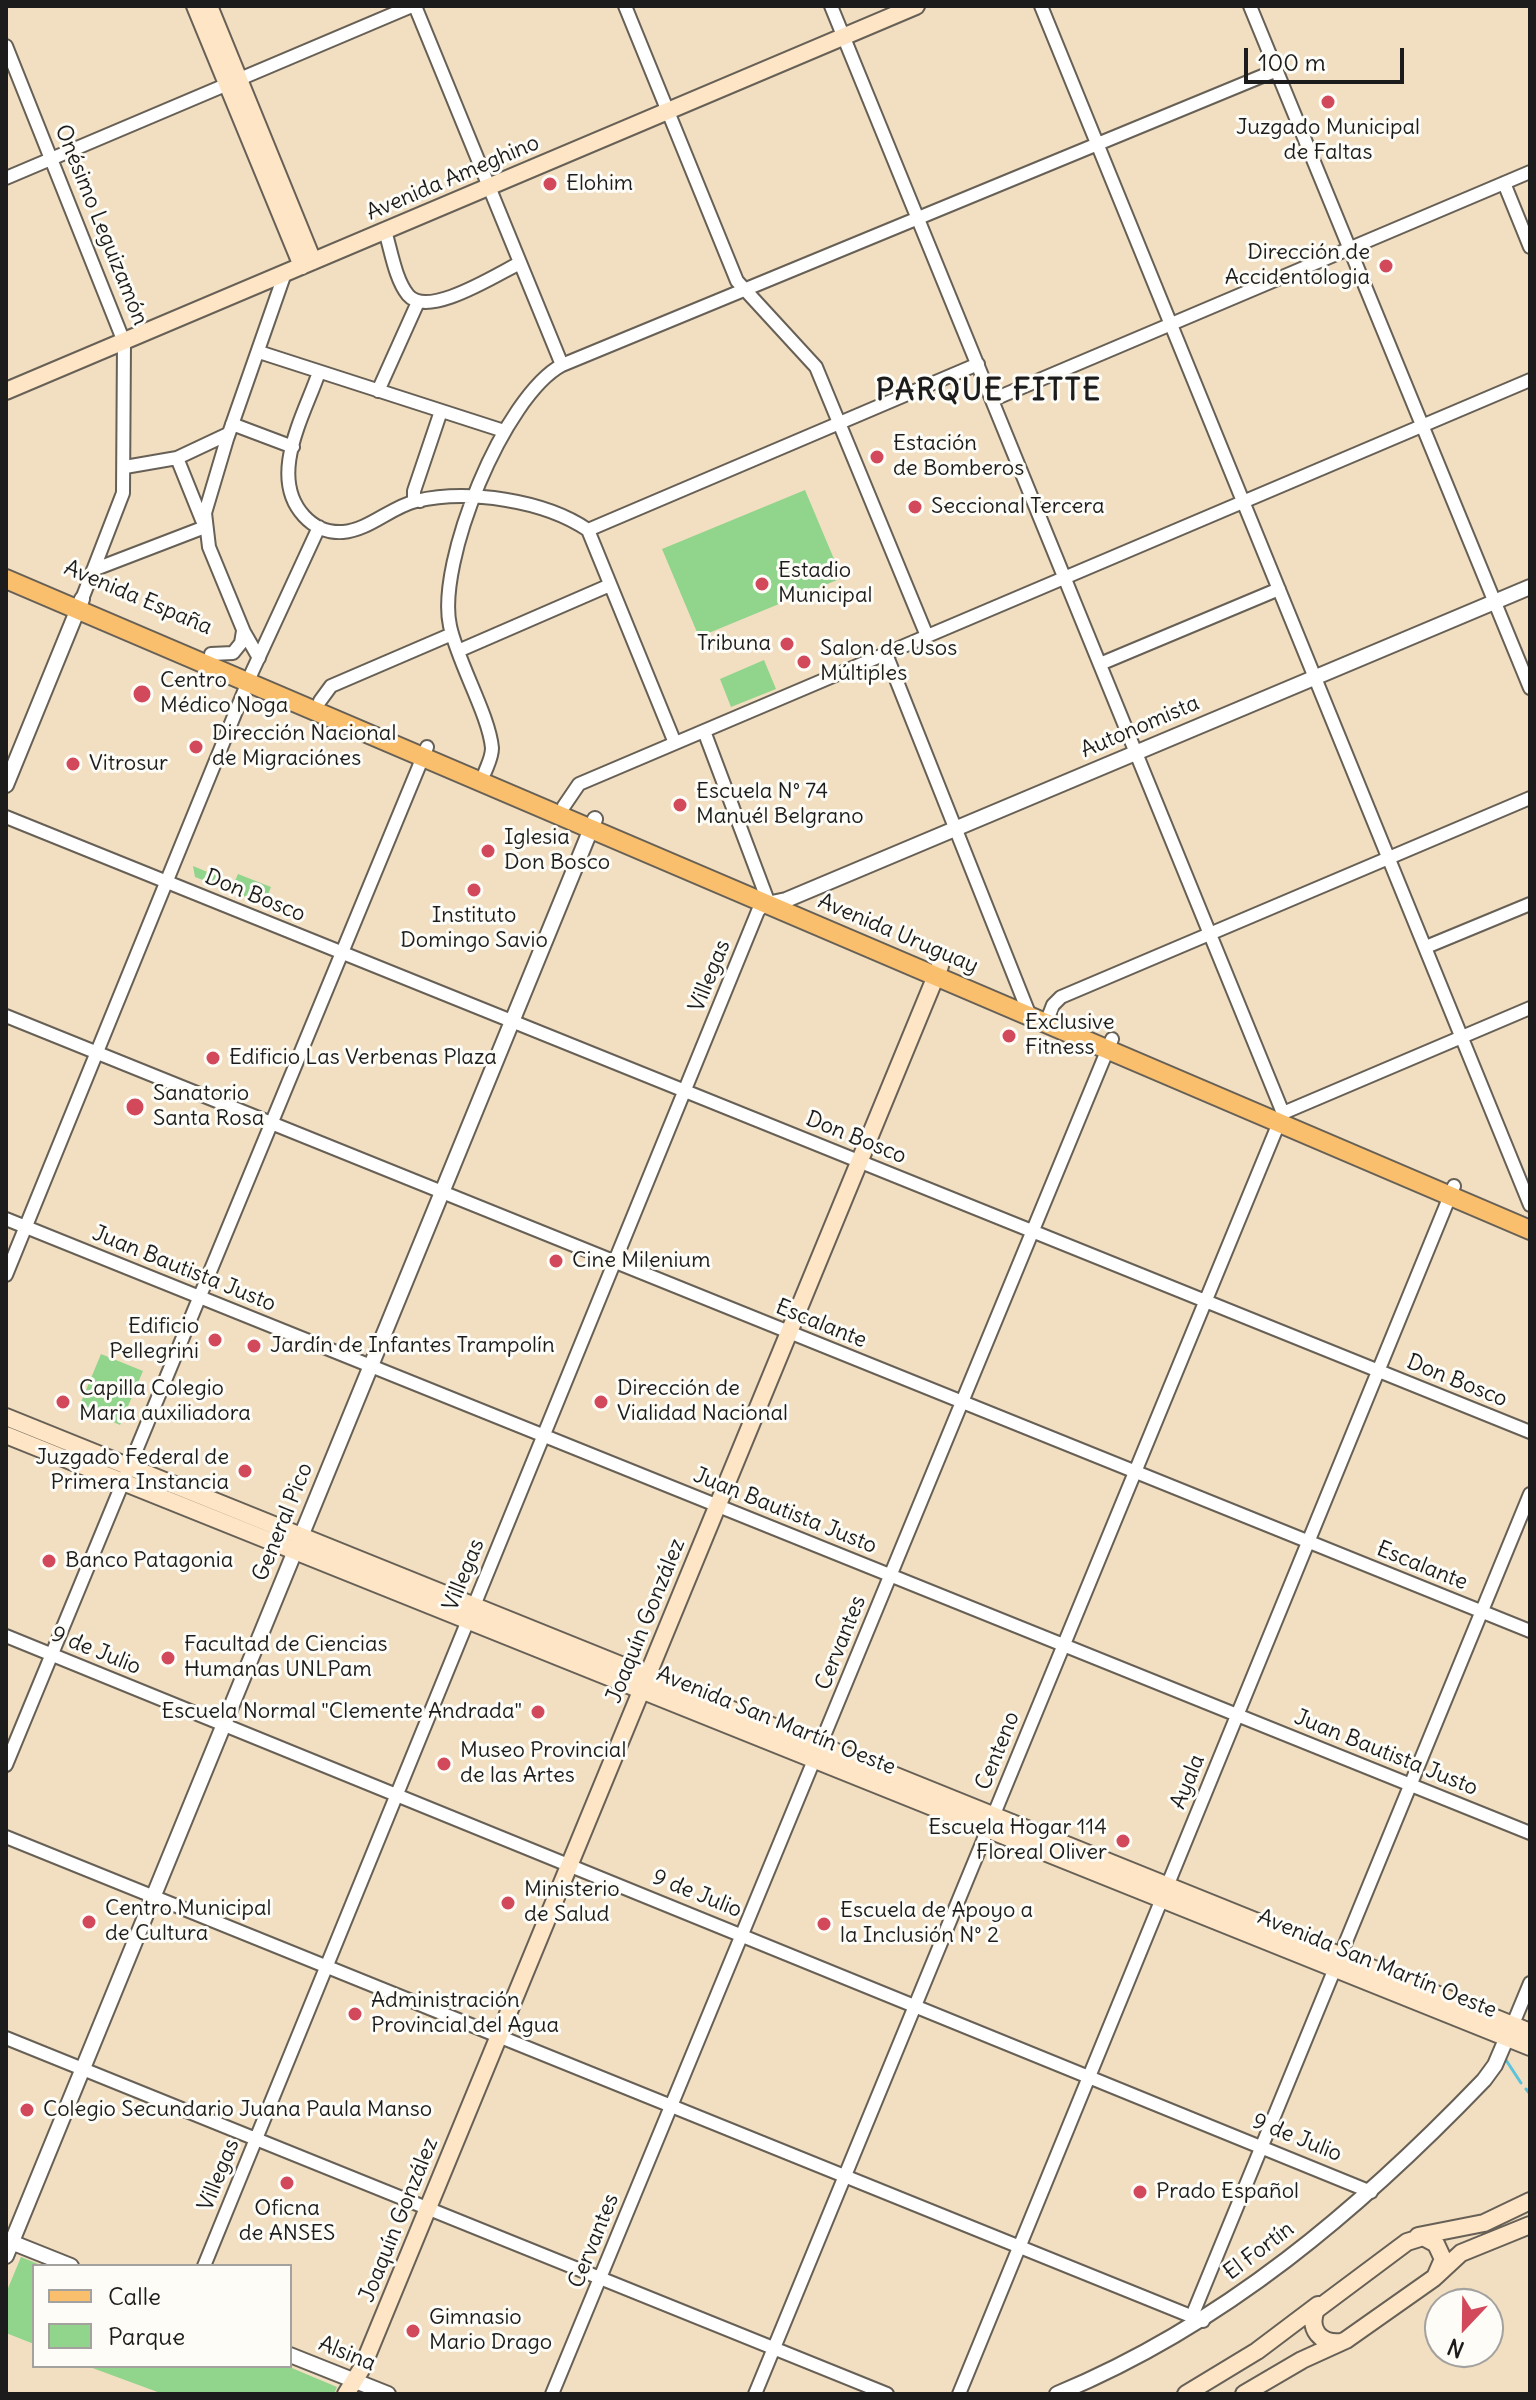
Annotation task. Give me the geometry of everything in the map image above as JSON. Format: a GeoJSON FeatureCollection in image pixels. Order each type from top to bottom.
{"type":"FeatureCollection","features":[{"type":"Feature","properties":{"kind":"main road"},"geometry":{"type":"LineString","coordinates":[[195,6],[233,82],[308,264]]}},
{"type":"Feature","properties":{"kind":"main road"},"geometry":{"type":"LineString","coordinates":[[209,6],[233,82]]}},
{"type":"Feature","properties":{"kind":"main road","name":"Avenida Ameghino"},"geometry":{"type":"LineString","coordinates":[[6,391],[916,6]]}},
{"type":"Feature","properties":{"kind":"main road","name":"Avenida España"},"geometry":{"type":"LineString","coordinates":[[6,567],[80,604],[253,671]]}},
{"type":"Feature","properties":{"kind":"main road","name":"Avenida España"},"geometry":{"type":"LineString","coordinates":[[6,579],[80,604],[253,671]]}},
{"type":"Feature","properties":{"kind":"main road","name":"Avenida Uruguay"},"geometry":{"type":"LineString","coordinates":[[253,671],[425,752],[458,772],[773,899],[1452,1191],[1530,1230]]}},
{"type":"Feature","properties":{"kind":"main road","name":"Avenida Uruguay"},"geometry":{"type":"LineString","coordinates":[[253,671],[425,752],[485,772],[564,806],[593,824]]}},
{"type":"Feature","properties":{"kind":"main road"},"geometry":{"type":"LineString","coordinates":[[458,772],[480,776],[485,772]]}},
{"type":"Feature","properties":{"kind":"main road","name":"Joaquín González"},"geometry":{"type":"LineString","coordinates":[[350,2387],[428,2209],[938,971]]}},
{"type":"Feature","properties":{"kind":"main road","name":"Avenida Uruguay"},"geometry":{"type":"LineString","coordinates":[[1452,1191],[1530,1218]]}},
{"type":"Feature","properties":{"kind":"main road","name":"Avenida San Martín Oeste"},"geometry":{"type":"LineString","coordinates":[[6,1417],[126,1474],[1510,2032],[1530,2047]]}},
{"type":"Feature","properties":{"kind":"main road","name":"Avenida San Martín Oeste"},"geometry":{"type":"LineString","coordinates":[[6,1435],[126,1474]]}},
{"type":"Feature","properties":{"kind":"main road"},"geometry":{"type":"LineString","coordinates":[[1510,2032],[1530,2032]]}},
{"type":"Feature","properties":{"kind":"main road"},"geometry":{"type":"LineString","coordinates":[[1186,2394],[1257,2351],[1413,2239],[1479,2225],[1530,2201]]}},
{"type":"Feature","properties":{"kind":"main road"},"geometry":{"type":"LineString","coordinates":[[1244,2394],[1302,2360],[1346,2340],[1434,2278],[1461,2253],[1530,2225]]}},
{"type":"Feature","properties":{"kind":"main road"},"geometry":{"type":"LineString","coordinates":[[1413,2239],[1427,2238],[1440,2249],[1442,2266],[1434,2278]]}},
{"type":"Feature","properties":{"kind":"main road"},"geometry":{"type":"LineString","coordinates":[[1323,2302],[1313,2317],[1316,2332],[1331,2343],[1346,2340]]}},
{"type":"Feature","properties":{"kind":"street"},"geometry":{"type":"LineString","coordinates":[[6,178],[413,6],[562,365]]}},
{"type":"Feature","properties":{"kind":"street"},"geometry":{"type":"LineString","coordinates":[[625,6],[737,281],[816,367],[927,636]]}},
{"type":"Feature","properties":{"kind":"street"},"geometry":{"type":"LineString","coordinates":[[831,6],[1210,934],[1281,1118],[1530,1008]]}},
{"type":"Feature","properties":{"kind":"street"},"geometry":{"type":"LineString","coordinates":[[1041,6],[1530,1205]]}},
{"type":"Feature","properties":{"kind":"street"},"geometry":{"type":"LineString","coordinates":[[1250,6],[1530,688]]}},
{"type":"Feature","properties":{"kind":"street","name":"Onésimo Leguizamón"},"geometry":{"type":"LineString","coordinates":[[6,46],[124,342],[125,467],[120,502],[80,604]]}},
{"type":"Feature","properties":{"kind":"street"},"geometry":{"type":"LineString","coordinates":[[485,772],[492,747],[452,634],[448,605],[451,574],[474,498],[504,431],[537,384],[562,365],[1277,70]]}},
{"type":"Feature","properties":{"kind":"street"},"geometry":{"type":"LineString","coordinates":[[992,400],[1530,172]]}},
{"type":"Feature","properties":{"kind":"street"},"geometry":{"type":"LineString","coordinates":[[1504,183],[1530,247]]}},
{"type":"Feature","properties":{"kind":"street"},"geometry":{"type":"LineString","coordinates":[[385,231],[404,288],[418,302],[438,303],[520,263]]}},
{"type":"Feature","properties":{"kind":"street"},"geometry":{"type":"LineString","coordinates":[[205,527],[207,499],[285,273]]}},
{"type":"Feature","properties":{"kind":"street"},"geometry":{"type":"LineString","coordinates":[[378,391],[418,302]]}},
{"type":"Feature","properties":{"kind":"street"},"geometry":{"type":"LineString","coordinates":[[259,352],[504,431]]}},
{"type":"Feature","properties":{"kind":"street"},"geometry":{"type":"LineString","coordinates":[[588,530],[978,364]]}},
{"type":"Feature","properties":{"kind":"street"},"geometry":{"type":"LineString","coordinates":[[319,372],[293,447],[288,474],[292,496],[305,517],[319,527],[334,532],[354,529],[420,501],[474,498],[534,506],[588,530],[675,743]]}},
{"type":"Feature","properties":{"kind":"street"},"geometry":{"type":"LineString","coordinates":[[564,806],[577,785],[1530,380]]}},
{"type":"Feature","properties":{"kind":"street"},"geometry":{"type":"LineString","coordinates":[[420,501],[414,497],[414,491],[441,411]]}},
{"type":"Feature","properties":{"kind":"street"},"geometry":{"type":"LineString","coordinates":[[125,467],[177,458],[230,429],[293,447]]}},
{"type":"Feature","properties":{"kind":"street"},"geometry":{"type":"LineString","coordinates":[[177,458],[243,628],[253,671]]}},
{"type":"Feature","properties":{"kind":"street"},"geometry":{"type":"LineString","coordinates":[[93,570],[205,527]]}},
{"type":"Feature","properties":{"kind":"street"},"geometry":{"type":"LineString","coordinates":[[6,1275],[253,671],[319,527]]}},
{"type":"Feature","properties":{"kind":"street"},"geometry":{"type":"LineString","coordinates":[[458,651],[610,585]]}},
{"type":"Feature","properties":{"kind":"street","name":"Autonomista"},"geometry":{"type":"LineString","coordinates":[[773,899],[955,828],[1530,587]]}},
{"type":"Feature","properties":{"kind":"street"},"geometry":{"type":"LineString","coordinates":[[1100,664],[1279,589]]}},
{"type":"Feature","properties":{"kind":"street"},"geometry":{"type":"LineString","coordinates":[[6,785],[80,604]]}},
{"type":"Feature","properties":{"kind":"street"},"geometry":{"type":"LineString","coordinates":[[211,654],[224,656],[236,651],[241,643],[243,628]]}},
{"type":"Feature","properties":{"kind":"street"},"geometry":{"type":"LineString","coordinates":[[320,701],[331,686],[452,634]]}},
{"type":"Feature","properties":{"kind":"street"},"geometry":{"type":"LineString","coordinates":[[886,654],[955,828],[1038,1014],[1061,997],[1530,798]]}},
{"type":"Feature","properties":{"kind":"street"},"geometry":{"type":"LineString","coordinates":[[704,731],[773,899]]}},
{"type":"Feature","properties":{"kind":"street"},"geometry":{"type":"LineString","coordinates":[[6,1765],[425,752]]}},
{"type":"Feature","properties":{"kind":"street","name":"Don Bosco"},"geometry":{"type":"LineString","coordinates":[[6,817],[1530,1432]]}},
{"type":"Feature","properties":{"kind":"street","name":"General Pico"},"geometry":{"type":"LineString","coordinates":[[8,2246],[593,824]]}},
{"type":"Feature","properties":{"kind":"street","name":"Villegas"},"geometry":{"type":"LineString","coordinates":[[205,2264],[758,911],[773,899]]}},
{"type":"Feature","properties":{"kind":"street"},"geometry":{"type":"LineString","coordinates":[[1426,947],[1530,904]]}},
{"type":"Feature","properties":{"kind":"street","name":"Escalante"},"geometry":{"type":"LineString","coordinates":[[6,1016],[1530,1631]]}},
{"type":"Feature","properties":{"kind":"street","name":"Cervantes"},"geometry":{"type":"LineString","coordinates":[[552,2394],[1110,1044]]}},
{"type":"Feature","properties":{"kind":"street","name":"Centeno"},"geometry":{"type":"LineString","coordinates":[[755,2394],[1281,1118]]}},
{"type":"Feature","properties":{"kind":"street","name":"Ayala"},"geometry":{"type":"LineString","coordinates":[[959,2394],[1452,1191]]}},
{"type":"Feature","properties":{"kind":"street","name":"Juan Bautista Justo"},"geometry":{"type":"LineString","coordinates":[[6,1219],[1530,1833]]}},
{"type":"Feature","properties":{"kind":"street"},"geometry":{"type":"LineString","coordinates":[[6,1837],[1197,2319],[1262,2145],[1530,1494]]}},
{"type":"Feature","properties":{"kind":"street","name":"9 de Julio"},"geometry":{"type":"LineString","coordinates":[[6,1636],[1262,2145],[1371,2192]]}},
{"type":"Feature","properties":{"kind":"street"},"geometry":{"type":"LineString","coordinates":[[1510,2032],[1530,1983]]}},
{"type":"Feature","properties":{"kind":"street","name":"El Fortín"},"geometry":{"type":"LineString","coordinates":[[1057,2394],[1128,2364],[1197,2319],[1371,2192],[1484,2080],[1510,2032]]}},
{"type":"Feature","properties":{"kind":"street"},"geometry":{"type":"LineString","coordinates":[[6,2038],[887,2394]]}},
{"type":"Feature","properties":{"kind":"street"},"geometry":{"type":"LineString","coordinates":[[8,2246],[65,2264]]}},
{"type":"Feature","properties":{"kind":"street","name":"Alsina"},"geometry":{"type":"LineString","coordinates":[[292,2356],[350,2387],[388,2394]]}},
{"type":"Feature","properties":{"kind":"green space"},"geometry":{"type":"Polygon","coordinates":[[[805,490],[842,578],[699,637],[662,549],[805,490]]]}},
{"type":"Feature","properties":{"kind":"green space"},"geometry":{"type":"Polygon","coordinates":[[[764,660],[776,689],[731,707],[720,679],[764,660]]]}},
{"type":"Feature","properties":{"kind":"green space"},"geometry":{"type":"Polygon","coordinates":[[[193,866],[234,883],[238,874],[271,887],[264,904],[195,877],[193,866]]]}},
{"type":"Feature","properties":{"kind":"green space"},"geometry":{"type":"Polygon","coordinates":[[[101,1354],[143,1371],[120,1425],[79,1407],[101,1354]]]}},
{"type":"Feature","properties":{"kind":"green space"},"geometry":{"type":"Polygon","coordinates":[[[21,2257],[38,2264],[32,2264],[32,2343],[6,2333],[6,2293],[21,2257]]]}},
{"type":"Feature","properties":{"kind":"green space"},"geometry":{"type":"Polygon","coordinates":[[[92,2368],[292,2368],[337,2387],[334,2394],[163,2394],[92,2368]]]}},
{"type":"Feature","properties":{"kind":"waterway"},"geometry":{"type":"LineString","coordinates":[[1504,2057],[1521,2083]]}},
{"type":"Feature","properties":{"kind":"waterway"},"geometry":{"type":"LineString","coordinates":[[1526,2089],[1530,2094]]}},
{"type":"Feature","properties":{"kind":"place","name":"Juzgado Municipal de Faltas"},"geometry":{"type":"Point","coordinates":[1328,102]}},
{"type":"Feature","properties":{"kind":"place","name":"Elohim"},"geometry":{"type":"Point","coordinates":[550,184]}},
{"type":"Feature","properties":{"kind":"place","name":"Dirección de Accidentologia"},"geometry":{"type":"Point","coordinates":[1386,266]}},
{"type":"Feature","properties":{"kind":"place","name":"Estación de Bomberos"},"geometry":{"type":"Point","coordinates":[877,457]}},
{"type":"Feature","properties":{"kind":"place","name":"Seccional Tercera"},"geometry":{"type":"Point","coordinates":[915,507]}},
{"type":"Feature","properties":{"kind":"place","name":"Estadio Municipal"},"geometry":{"type":"Point","coordinates":[762,584]}},
{"type":"Feature","properties":{"kind":"place","name":"Tribuna"},"geometry":{"type":"Point","coordinates":[787,644]}},
{"type":"Feature","properties":{"kind":"place","name":"Salon de Usos Múltiples"},"geometry":{"type":"Point","coordinates":[804,662]}},
{"type":"Feature","properties":{"kind":"place","name":"Centro Médico Noga"},"geometry":{"type":"Point","coordinates":[142,694]}},
{"type":"Feature","properties":{"kind":"place","name":"Dirección Nacional de Migraciónes"},"geometry":{"type":"Point","coordinates":[196,747]}},
{"type":"Feature","properties":{"kind":"place","name":"Vitrosur"},"geometry":{"type":"Point","coordinates":[73,764]}},
{"type":"Feature","properties":{"kind":"place","name":"Escuela N° 74 Manuél Belgrano"},"geometry":{"type":"Point","coordinates":[680,805]}},
{"type":"Feature","properties":{"kind":"place","name":"Iglesia Don Bosco"},"geometry":{"type":"Point","coordinates":[488,851]}},
{"type":"Feature","properties":{"kind":"place","name":"Instituto Domingo Savio"},"geometry":{"type":"Point","coordinates":[474,890]}},
{"type":"Feature","properties":{"kind":"place","name":"Exclusive Fitness"},"geometry":{"type":"Point","coordinates":[1009,1036]}},
{"type":"Feature","properties":{"kind":"place","name":"Edificio Las Verbenas Plaza"},"geometry":{"type":"Point","coordinates":[213,1058]}},
{"type":"Feature","properties":{"kind":"place","name":"Sanatorio Santa Rosa"},"geometry":{"type":"Point","coordinates":[135,1107]}},
{"type":"Feature","properties":{"kind":"place","name":"Cine Milenium"},"geometry":{"type":"Point","coordinates":[556,1261]}},
{"type":"Feature","properties":{"kind":"place","name":"Edificio Pellegrini"},"geometry":{"type":"Point","coordinates":[215,1340]}},
{"type":"Feature","properties":{"kind":"place","name":"Jardín de Infantes Trampolín"},"geometry":{"type":"Point","coordinates":[254,1346]}},
{"type":"Feature","properties":{"kind":"place","name":"Capilla Colegio Maria auxiliadora"},"geometry":{"type":"Point","coordinates":[63,1402]}},
{"type":"Feature","properties":{"kind":"place","name":"Dirección de Vialidad Nacional"},"geometry":{"type":"Point","coordinates":[601,1402]}},
{"type":"Feature","properties":{"kind":"place","name":"Juzgado Federal de Primera Instancia"},"geometry":{"type":"Point","coordinates":[245,1471]}},
{"type":"Feature","properties":{"kind":"place","name":"Banco Patagonia"},"geometry":{"type":"Point","coordinates":[49,1561]}},
{"type":"Feature","properties":{"kind":"place","name":"Facultad de Ciencias Humanas UNLPam"},"geometry":{"type":"Point","coordinates":[168,1658]}},
{"type":"Feature","properties":{"kind":"place","name":"Escuela Normal \"Clemente Andrada\""},"geometry":{"type":"Point","coordinates":[538,1712]}},
{"type":"Feature","properties":{"kind":"place","name":"Museo Provincial de las Artes"},"geometry":{"type":"Point","coordinates":[444,1764]}},
{"type":"Feature","properties":{"kind":"place","name":"Escuela Hogar 114 Floreal Oliver"},"geometry":{"type":"Point","coordinates":[1123,1841]}},
{"type":"Feature","properties":{"kind":"place","name":"Ministerio de Salud"},"geometry":{"type":"Point","coordinates":[508,1903]}},
{"type":"Feature","properties":{"kind":"place","name":"Centro Municipal de Cultura"},"geometry":{"type":"Point","coordinates":[89,1922]}},
{"type":"Feature","properties":{"kind":"place","name":"Escuela de Apoyo a la Inclusión N° 2"},"geometry":{"type":"Point","coordinates":[824,1924]}},
{"type":"Feature","properties":{"kind":"place","name":"Administración Provincial del Agua"},"geometry":{"type":"Point","coordinates":[355,2014]}},
{"type":"Feature","properties":{"kind":"place","name":"Colegio Secundario Juana Paula Manso"},"geometry":{"type":"Point","coordinates":[27,2110]}},
{"type":"Feature","properties":{"kind":"place","name":"Oficna de ANSES"},"geometry":{"type":"Point","coordinates":[287,2183]}},
{"type":"Feature","properties":{"kind":"place","name":"Prado Español"},"geometry":{"type":"Point","coordinates":[1140,2192]}},
{"type":"Feature","properties":{"kind":"place","name":"Gimnasio Mario Drago"},"geometry":{"type":"Point","coordinates":[413,2331]}},
{"type":"Feature","properties":{"kind":"district","name":"PARQUE FITTE"},"geometry":{"type":"Point","coordinates":[989,391]}}]}
